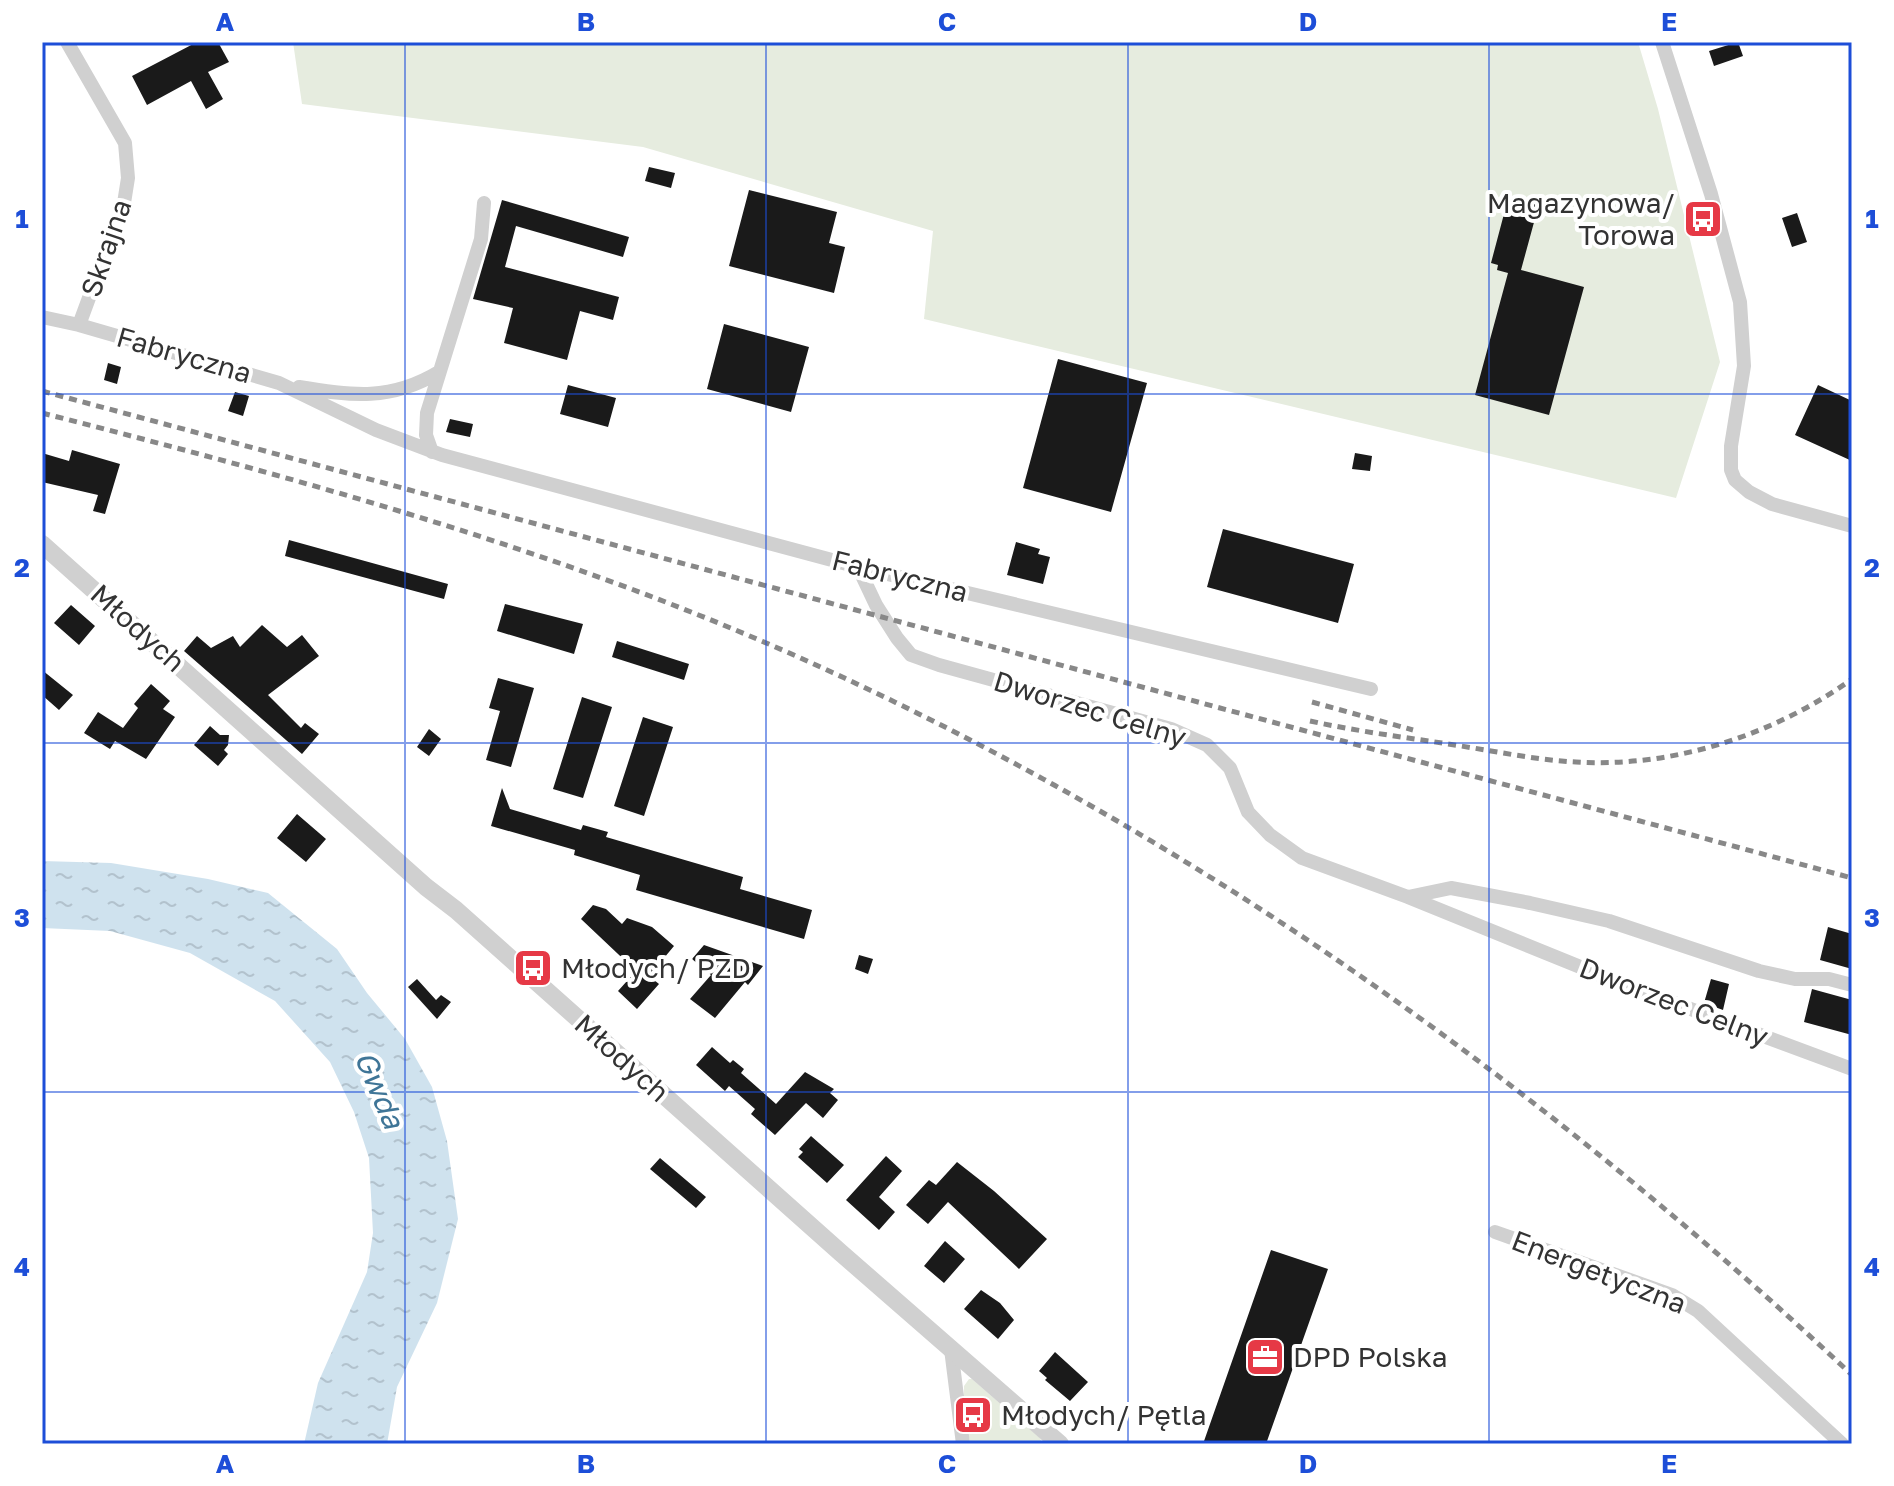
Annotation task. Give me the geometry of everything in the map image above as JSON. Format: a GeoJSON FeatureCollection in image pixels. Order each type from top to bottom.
{"type":"FeatureCollection","features":[{"type":"Feature","properties":{"kind":"street","name":"Skrajna"},"geometry":{"type":"LineString","coordinates":[[67,42],[125,143],[128,178],[124,203],[79,325]]}},
{"type":"Feature","properties":{"kind":"street"},"geometry":{"type":"LineString","coordinates":[[1662,42],[1715,209],[1740,302],[1744,366],[1731,446],[1731,470],[1735,480],[1759,499],[1852,526]]}},
{"type":"Feature","properties":{"kind":"street"},"geometry":{"type":"LineString","coordinates":[[432,452],[426,425],[439,372],[481,239],[484,203]]}},
{"type":"Feature","properties":{"kind":"street","name":"Fabryczna"},"geometry":{"type":"LineString","coordinates":[[42,317],[279,383],[329,392],[377,395],[417,385],[439,372]]}},
{"type":"Feature","properties":{"kind":"street","name":"Fabryczna"},"geometry":{"type":"LineString","coordinates":[[279,383],[376,430],[432,452],[858,567],[1371,689]]}},
{"type":"Feature","properties":{"kind":"street","name":"Młodych"},"geometry":{"type":"LineString","coordinates":[[42,544],[426,887],[456,910],[1058,1443]]}},
{"type":"Feature","properties":{"kind":"street","name":"Dworzec Celny"},"geometry":{"type":"LineString","coordinates":[[858,567],[884,618],[911,655],[1171,729],[1207,745],[1230,768],[1248,812],[1270,835],[1302,858],[1408,897],[1610,979],[1852,1069]]}},
{"type":"Feature","properties":{"kind":"street","name":"Dworzec Celny"},"geometry":{"type":"LineString","coordinates":[[1408,897],[1451,888],[1530,903],[1609,921],[1759,971],[1795,979],[1829,979],[1852,985]]}},
{"type":"Feature","properties":{"kind":"street","name":"Energetyczna"},"geometry":{"type":"LineString","coordinates":[[1495,1232],[1672,1295],[1698,1311],[1842,1444]]}},
{"type":"Feature","properties":{"kind":"street"},"geometry":{"type":"LineString","coordinates":[[951,1349],[963,1444]]}},
{"type":"Feature","properties":{"kind":"shaded area"},"geometry":{"type":"Polygon","coordinates":[[[293,42],[1638,42],[1658,109],[1720,362],[1676,498],[924,319],[933,231],[643,147],[302,104],[293,42]]]}},
{"type":"Feature","properties":{"kind":"shaded area"},"geometry":{"type":"Polygon","coordinates":[[[969,1379],[1040,1438],[1043,1444],[970,1444],[968,1430],[976,1422],[973,1406],[964,1400],[964,1386],[969,1379]]]}},
{"type":"Feature","properties":{"kind":"water","name":"Gwda"},"geometry":{"type":"Polygon","coordinates":[[[42,861],[111,863],[208,879],[268,893],[337,949],[367,993],[405,1039],[432,1087],[447,1141],[458,1219],[437,1303],[397,1387],[387,1444],[304,1444],[318,1383],[367,1272],[373,1233],[369,1158],[354,1112],[330,1062],[275,1001],[190,953],[110,931],[42,928],[42,861]]]}},
{"type":"Feature","properties":{"kind":"building"},"geometry":{"type":"Polygon","coordinates":[[[197,42],[218,42],[229,62],[208,72],[223,99],[206,109],[191,81],[147,105],[132,76],[197,42]]]}},
{"type":"Feature","properties":{"kind":"building"},"geometry":{"type":"Polygon","coordinates":[[[1738,42],[1743,56],[1714,66],[1709,51],[1738,42]]]}},
{"type":"Feature","properties":{"kind":"building"},"geometry":{"type":"Polygon","coordinates":[[[649,167],[675,173],[671,188],[645,181],[649,167]]]}},
{"type":"Feature","properties":{"kind":"building"},"geometry":{"type":"Polygon","coordinates":[[[749,190],[837,212],[829,243],[845,247],[834,293],[729,266],[749,190]]]}},
{"type":"Feature","properties":{"kind":"building"},"geometry":{"type":"Polygon","coordinates":[[[1509,195],[1539,204],[1521,270],[1584,287],[1549,415],[1475,395],[1508,273],[1497,270],[1498,265],[1491,263],[1509,195]]]}},
{"type":"Feature","properties":{"kind":"building"},"geometry":{"type":"Polygon","coordinates":[[[502,200],[629,237],[623,257],[516,226],[505,267],[619,297],[613,320],[580,311],[567,360],[504,343],[513,308],[473,299],[502,200]]]}},
{"type":"Feature","properties":{"kind":"building"},"geometry":{"type":"Polygon","coordinates":[[[1797,213],[1807,242],[1792,247],[1782,218],[1797,213]]]}},
{"type":"Feature","properties":{"kind":"building"},"geometry":{"type":"Polygon","coordinates":[[[724,324],[809,347],[791,412],[707,389],[724,324]]]}},
{"type":"Feature","properties":{"kind":"building"},"geometry":{"type":"Polygon","coordinates":[[[1058,359],[1147,383],[1111,512],[1023,488],[1058,359]]]}},
{"type":"Feature","properties":{"kind":"building"},"geometry":{"type":"Polygon","coordinates":[[[108,363],[121,367],[117,384],[104,380],[108,363]]]}},
{"type":"Feature","properties":{"kind":"building"},"geometry":{"type":"Polygon","coordinates":[[[568,385],[616,398],[608,427],[560,414],[568,385]]]}},
{"type":"Feature","properties":{"kind":"building"},"geometry":{"type":"Polygon","coordinates":[[[1818,385],[1852,401],[1852,461],[1795,435],[1818,385]]]}},
{"type":"Feature","properties":{"kind":"building"},"geometry":{"type":"Polygon","coordinates":[[[235,392],[249,396],[243,416],[228,411],[235,392]]]}},
{"type":"Feature","properties":{"kind":"building"},"geometry":{"type":"Polygon","coordinates":[[[450,419],[473,424],[470,437],[446,432],[450,419]]]}},
{"type":"Feature","properties":{"kind":"building"},"geometry":{"type":"Polygon","coordinates":[[[72,450],[120,464],[105,514],[93,511],[98,495],[42,482],[42,453],[69,461],[72,450]]]}},
{"type":"Feature","properties":{"kind":"building"},"geometry":{"type":"Polygon","coordinates":[[[1355,453],[1372,456],[1370,471],[1352,469],[1355,453]]]}},
{"type":"Feature","properties":{"kind":"building"},"geometry":{"type":"Polygon","coordinates":[[[1223,529],[1354,564],[1338,623],[1207,587],[1223,529]]]}},
{"type":"Feature","properties":{"kind":"building"},"geometry":{"type":"Polygon","coordinates":[[[289,540],[448,584],[444,599],[285,556],[289,540]]]}},
{"type":"Feature","properties":{"kind":"building"},"geometry":{"type":"Polygon","coordinates":[[[1016,542],[1040,549],[1038,554],[1050,557],[1043,584],[1007,575],[1016,542]]]}},
{"type":"Feature","properties":{"kind":"building"},"geometry":{"type":"Polygon","coordinates":[[[505,604],[583,624],[574,654],[497,631],[505,604]]]}},
{"type":"Feature","properties":{"kind":"building"},"geometry":{"type":"Polygon","coordinates":[[[71,605],[95,626],[79,645],[54,623],[71,605]]]}},
{"type":"Feature","properties":{"kind":"building"},"geometry":{"type":"Polygon","coordinates":[[[262,625],[287,647],[302,635],[319,656],[268,695],[301,728],[305,723],[319,734],[302,754],[184,651],[197,636],[211,648],[233,636],[240,647],[262,625]]]}},
{"type":"Feature","properties":{"kind":"building"},"geometry":{"type":"Polygon","coordinates":[[[617,641],[689,664],[684,680],[612,657],[617,641]]]}},
{"type":"Feature","properties":{"kind":"building"},"geometry":{"type":"Polygon","coordinates":[[[42,670],[73,695],[59,710],[42,695],[42,670]]]}},
{"type":"Feature","properties":{"kind":"building"},"geometry":{"type":"Polygon","coordinates":[[[498,678],[534,688],[511,767],[486,760],[500,711],[489,708],[498,678]]]}},
{"type":"Feature","properties":{"kind":"building"},"geometry":{"type":"Polygon","coordinates":[[[151,684],[170,701],[163,709],[175,717],[146,759],[115,741],[110,749],[84,733],[98,712],[123,728],[138,708],[134,704],[151,684]]]}},
{"type":"Feature","properties":{"kind":"building"},"geometry":{"type":"Polygon","coordinates":[[[582,697],[612,707],[583,798],[553,789],[582,697]]]}},
{"type":"Feature","properties":{"kind":"building"},"geometry":{"type":"Polygon","coordinates":[[[643,717],[673,727],[644,816],[614,806],[643,717]]]}},
{"type":"Feature","properties":{"kind":"building"},"geometry":{"type":"Polygon","coordinates":[[[210,726],[220,735],[229,735],[224,750],[228,754],[218,766],[194,745],[210,726]]]}},
{"type":"Feature","properties":{"kind":"building"},"geometry":{"type":"Polygon","coordinates":[[[429,729],[441,739],[429,756],[417,747],[429,729]]]}},
{"type":"Feature","properties":{"kind":"building"},"geometry":{"type":"Polygon","coordinates":[[[502,788],[510,809],[581,830],[583,825],[608,832],[606,837],[743,877],[740,889],[812,910],[804,939],[636,890],[640,875],[574,855],[575,850],[491,826],[502,788]]]}},
{"type":"Feature","properties":{"kind":"building"},"geometry":{"type":"Polygon","coordinates":[[[297,814],[326,839],[306,862],[277,838],[297,814]]]}},
{"type":"Feature","properties":{"kind":"building"},"geometry":{"type":"Polygon","coordinates":[[[593,905],[606,909],[622,924],[627,918],[652,927],[674,946],[649,976],[659,984],[637,1009],[618,991],[636,971],[581,919],[593,905]]]}},
{"type":"Feature","properties":{"kind":"building"},"geometry":{"type":"Polygon","coordinates":[[[1828,927],[1852,934],[1852,969],[1820,960],[1828,927]]]}},
{"type":"Feature","properties":{"kind":"building"},"geometry":{"type":"Polygon","coordinates":[[[704,945],[763,966],[715,1018],[690,999],[711,975],[692,959],[704,945]]]}},
{"type":"Feature","properties":{"kind":"building"},"geometry":{"type":"Polygon","coordinates":[[[859,955],[873,959],[868,974],[855,969],[859,955]]]}},
{"type":"Feature","properties":{"kind":"building"},"geometry":{"type":"Polygon","coordinates":[[[417,979],[436,1000],[441,995],[451,1002],[437,1019],[408,987],[417,979]]]}},
{"type":"Feature","properties":{"kind":"building"},"geometry":{"type":"Polygon","coordinates":[[[1711,979],[1729,984],[1723,1010],[1704,1003],[1711,979]]]}},
{"type":"Feature","properties":{"kind":"building"},"geometry":{"type":"Polygon","coordinates":[[[1812,989],[1852,1000],[1852,1035],[1804,1022],[1812,989]]]}},
{"type":"Feature","properties":{"kind":"building"},"geometry":{"type":"Polygon","coordinates":[[[712,1047],[730,1063],[733,1060],[744,1069],[741,1073],[776,1104],[805,1072],[834,1089],[830,1093],[838,1100],[823,1118],[806,1103],[775,1135],[751,1114],[755,1109],[729,1086],[725,1091],[696,1065],[712,1047]]]}},
{"type":"Feature","properties":{"kind":"building"},"geometry":{"type":"Polygon","coordinates":[[[811,1136],[844,1165],[827,1183],[798,1157],[803,1152],[799,1149],[811,1136]]]}},
{"type":"Feature","properties":{"kind":"building"},"geometry":{"type":"Polygon","coordinates":[[[886,1156],[902,1171],[879,1197],[895,1212],[879,1230],[846,1200],[886,1156]]]}},
{"type":"Feature","properties":{"kind":"building"},"geometry":{"type":"Polygon","coordinates":[[[660,1158],[706,1197],[696,1208],[650,1169],[660,1158]]]}},
{"type":"Feature","properties":{"kind":"building"},"geometry":{"type":"Polygon","coordinates":[[[957,1162],[1047,1239],[1019,1269],[948,1202],[928,1224],[906,1205],[929,1180],[936,1185],[957,1162]]]}},
{"type":"Feature","properties":{"kind":"building"},"geometry":{"type":"Polygon","coordinates":[[[945,1241],[965,1259],[944,1283],[924,1266],[945,1241]]]}},
{"type":"Feature","properties":{"kind":"building","name":"DPD Polska"},"geometry":{"type":"Polygon","coordinates":[[[1271,1250],[1328,1269],[1266,1444],[1203,1444],[1271,1250]]]}},
{"type":"Feature","properties":{"kind":"building"},"geometry":{"type":"Polygon","coordinates":[[[981,1290],[1000,1303],[1014,1320],[998,1339],[964,1309],[981,1290]]]}},
{"type":"Feature","properties":{"kind":"building"},"geometry":{"type":"Polygon","coordinates":[[[1055,1352],[1088,1382],[1070,1401],[1039,1371],[1055,1352]]]}},
{"type":"Feature","properties":{"kind":"railway"},"geometry":{"type":"LineString","coordinates":[[42,391],[1852,878]]}},
{"type":"Feature","properties":{"kind":"railway"},"geometry":{"type":"LineString","coordinates":[[42,413],[329,490],[519,549],[705,618],[796,656],[941,725],[1082,801],[1220,883],[1354,972],[1484,1066],[1611,1164],[1852,1375]]}},
{"type":"Feature","properties":{"kind":"railway"},"geometry":{"type":"LineString","coordinates":[[1310,721],[1532,758],[1613,762],[1649,759],[1721,744],[1790,716],[1852,679]]}},
{"type":"Feature","properties":{"kind":"railway"},"geometry":{"type":"LineString","coordinates":[[1312,702],[1413,730]]}},
{"type":"Feature","properties":{"kind":"place","name":"Magazynowa/ Torowa"},"geometry":{"type":"Point","coordinates":[1703,219]}},
{"type":"Feature","properties":{"kind":"place","name":"Młodych/ PZD"},"geometry":{"type":"Point","coordinates":[533,968]}},
{"type":"Feature","properties":{"kind":"place","name":"DPD Polska"},"geometry":{"type":"Point","coordinates":[1265,1357]}},
{"type":"Feature","properties":{"kind":"place","name":"Młodych/ Pętla"},"geometry":{"type":"Point","coordinates":[973,1415]}}]}
